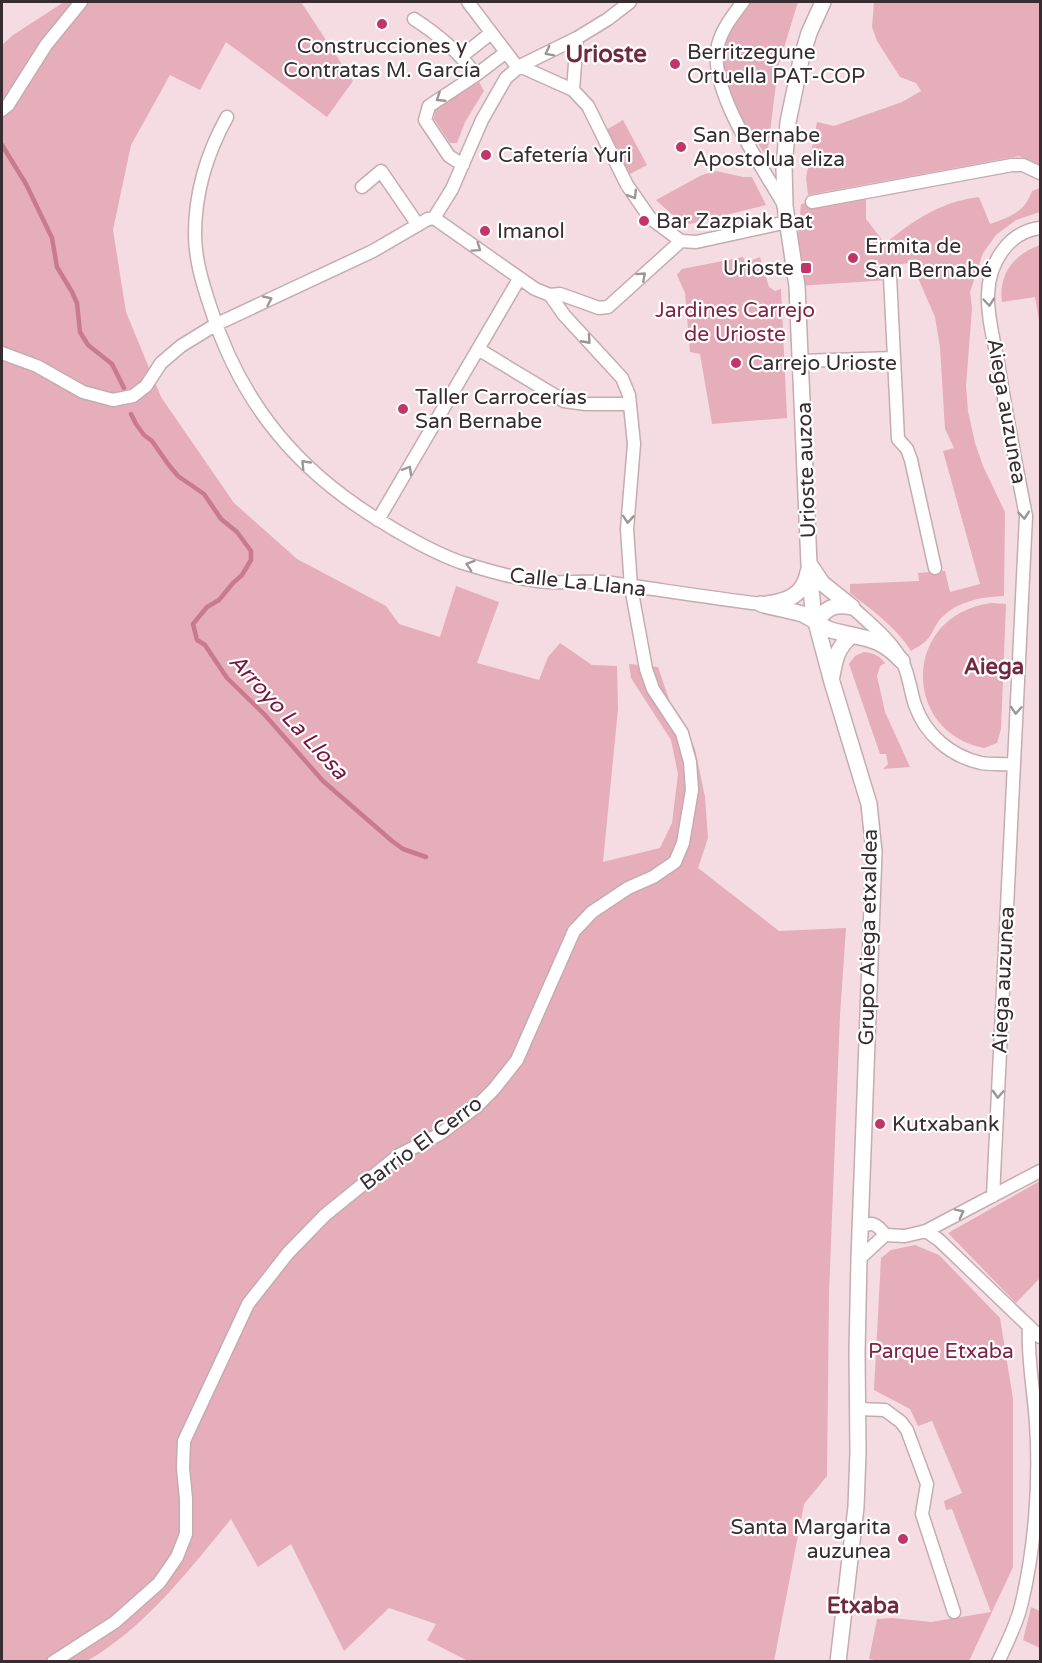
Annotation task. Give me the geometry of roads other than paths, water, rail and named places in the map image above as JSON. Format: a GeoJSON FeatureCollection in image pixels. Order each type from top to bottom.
{"type":"FeatureCollection","features":[{"type":"Feature","properties":{"kind":"street"},"geometry":{"type":"LineString","coordinates":[[2,110],[8,105],[46,45],[81,2]]}},
{"type":"Feature","properties":{"kind":"street"},"geometry":{"type":"LineString","coordinates":[[468,2],[505,53],[520,66],[573,90],[588,106],[627,185],[642,208],[650,218],[681,241],[696,242],[787,222]]}},
{"type":"Feature","properties":{"kind":"street"},"geometry":{"type":"LineString","coordinates":[[434,218],[452,189],[486,113],[506,78],[520,66],[577,38],[608,19],[630,2]]}},
{"type":"Feature","properties":{"kind":"street","name":"Urioste auzoa"},"geometry":{"type":"LineString","coordinates":[[743,2],[724,28],[718,45],[717,70],[721,89],[730,110],[785,206]]}},
{"type":"Feature","properties":{"kind":"street","name":"Urioste auzoa"},"geometry":{"type":"LineString","coordinates":[[804,616],[811,591],[801,361],[797,285],[785,206],[784,167],[788,122],[801,60],[820,4]]}},
{"type":"Feature","properties":{"kind":"street"},"geometry":{"type":"LineString","coordinates":[[414,19],[448,42],[476,75]]}},
{"type":"Feature","properties":{"kind":"street"},"geometry":{"type":"LineString","coordinates":[[462,56],[491,33]]}},
{"type":"Feature","properties":{"kind":"street"},"geometry":{"type":"LineString","coordinates":[[573,90],[577,38]]}},
{"type":"Feature","properties":{"kind":"street"},"geometry":{"type":"LineString","coordinates":[[463,165],[449,156],[425,120],[429,106],[505,53]]}},
{"type":"Feature","properties":{"kind":"street"},"geometry":{"type":"LineString","coordinates":[[505,53],[502,62],[506,78]]}},
{"type":"Feature","properties":{"kind":"street","name":"Calle La Llana"},"geometry":{"type":"LineString","coordinates":[[227,117],[213,144],[197,201],[195,236],[198,268],[215,325],[248,396],[277,435],[317,477],[378,520],[449,557],[488,570],[547,582],[612,583],[761,604]]}},
{"type":"Feature","properties":{"kind":"street"},"geometry":{"type":"LineString","coordinates":[[812,202],[1012,165],[1023,165],[1041,173]]}},
{"type":"Feature","properties":{"kind":"street"},"geometry":{"type":"LineString","coordinates":[[362,187],[381,171],[418,225]]}},
{"type":"Feature","properties":{"kind":"street"},"geometry":{"type":"LineString","coordinates":[[2,353],[37,366],[83,392],[113,400],[133,396],[146,387],[161,363],[181,346],[215,325],[373,251],[428,219],[434,218],[535,289],[550,295],[560,294],[599,308],[608,307],[681,241]]}},
{"type":"Feature","properties":{"kind":"street","name":"Aiega auzunea"},"geometry":{"type":"LineString","coordinates":[[993,1196],[1026,516],[988,294],[992,269],[1001,251],[1017,237],[1041,228]]}},
{"type":"Feature","properties":{"kind":"street"},"geometry":{"type":"LineString","coordinates":[[890,276],[898,439],[908,449],[935,568]]}},
{"type":"Feature","properties":{"kind":"street"},"geometry":{"type":"LineString","coordinates":[[378,520],[519,279]]}},
{"type":"Feature","properties":{"kind":"street"},"geometry":{"type":"LineString","coordinates":[[550,295],[564,315],[622,378],[630,404],[634,444],[627,529],[631,587]]}},
{"type":"Feature","properties":{"kind":"street"},"geometry":{"type":"LineString","coordinates":[[478,349],[564,401],[586,404],[630,404]]}},
{"type":"Feature","properties":{"kind":"street"},"geometry":{"type":"LineString","coordinates":[[801,361],[894,358]]}},
{"type":"Feature","properties":{"kind":"street"},"geometry":{"type":"LineString","coordinates":[[809,564],[822,583],[882,634],[902,661],[922,721],[941,744],[966,758],[983,763],[1013,765]]}},
{"type":"Feature","properties":{"kind":"street"},"geometry":{"type":"LineString","coordinates":[[761,604],[784,601],[799,592],[805,584],[809,564]]}},
{"type":"Feature","properties":{"kind":"street","name":"Barrio El Cerro"},"geometry":{"type":"LineString","coordinates":[[53,1662],[115,1622],[159,1583],[177,1557],[186,1534],[184,1441],[248,1304],[288,1253],[325,1215],[399,1155],[440,1134],[476,1107],[494,1089],[517,1060],[574,931],[592,912],[628,888],[653,877],[675,862],[683,843],[689,815],[692,790],[690,762],[681,733],[653,689],[646,669],[631,587]]}},
{"type":"Feature","properties":{"kind":"street"},"geometry":{"type":"LineString","coordinates":[[761,604],[804,616],[829,630],[851,636],[864,636],[879,642],[890,648],[902,661]]}},
{"type":"Feature","properties":{"kind":"street"},"geometry":{"type":"LineString","coordinates":[[804,616],[823,613],[836,605],[852,607]]}},
{"type":"Feature","properties":{"kind":"street","name":"Grupo Aiega etxaldea"},"geometry":{"type":"LineString","coordinates":[[804,616],[820,639],[858,765],[869,804],[874,852],[859,1259],[856,1507],[838,1662]]}},
{"type":"Feature","properties":{"kind":"street"},"geometry":{"type":"LineString","coordinates":[[832,682],[836,654],[841,645],[851,636]]}},
{"type":"Feature","properties":{"kind":"street"},"geometry":{"type":"LineString","coordinates":[[880,1235],[866,1224],[860,1231],[864,1240],[880,1235],[905,1236],[926,1231],[1041,1171]]}},
{"type":"Feature","properties":{"kind":"street"},"geometry":{"type":"LineString","coordinates":[[861,1201],[880,1235]]}},
{"type":"Feature","properties":{"kind":"street"},"geometry":{"type":"LineString","coordinates":[[926,1231],[939,1240],[1041,1337]]}},
{"type":"Feature","properties":{"kind":"street"},"geometry":{"type":"LineString","coordinates":[[859,1259],[880,1235]]}},
{"type":"Feature","properties":{"kind":"street"},"geometry":{"type":"LineString","coordinates":[[999,1662],[1013,1632],[1021,1606],[1035,1513],[1037,1433],[1028,1340],[1029,1326]]}},
{"type":"Feature","properties":{"kind":"street"},"geometry":{"type":"LineString","coordinates":[[858,1409],[885,1410],[901,1422],[907,1430],[927,1484],[922,1514],[954,1612]]}},
{"type":"Feature","properties":{"kind":"waterway","name":"Arroyo La Llosa"},"geometry":{"type":"LineString","coordinates":[[2,145],[26,184],[52,238],[57,267],[77,303],[80,332],[88,345],[112,364],[124,388]]}},
{"type":"Feature","properties":{"kind":"waterway","name":"Arroyo La Llosa"},"geometry":{"type":"LineString","coordinates":[[131,414],[144,435],[152,441],[178,476],[204,494],[221,519],[237,532],[251,551],[251,560],[242,575],[219,600],[207,607],[193,624],[197,640],[205,645],[227,678],[264,714],[323,781],[392,841],[403,849],[426,857]]}},
{"type":"Feature","properties":{"kind":"place","name":"Construcciones y Contratas M. García"},"geometry":{"type":"Point","coordinates":[382,24]}},
{"type":"Feature","properties":{"kind":"place","name":"Berritzegune Ortuella PAT-COP"},"geometry":{"type":"Point","coordinates":[675,64]}},
{"type":"Feature","properties":{"kind":"place","name":"San Bernabe Apostolua eliza"},"geometry":{"type":"Point","coordinates":[681,147]}},
{"type":"Feature","properties":{"kind":"place","name":"Cafetería Yuri"},"geometry":{"type":"Point","coordinates":[486,155]}},
{"type":"Feature","properties":{"kind":"place","name":"Bar Zazpiak Bat"},"geometry":{"type":"Point","coordinates":[644,221]}},
{"type":"Feature","properties":{"kind":"place","name":"Imanol"},"geometry":{"type":"Point","coordinates":[485,231]}},
{"type":"Feature","properties":{"kind":"place","name":"Ermita de San Bernabé"},"geometry":{"type":"Point","coordinates":[853,258]}},
{"type":"Feature","properties":{"kind":"place","name":"Urioste"},"geometry":{"type":"Point","coordinates":[806,268]}},
{"type":"Feature","properties":{"kind":"place","name":"Carrejo Urioste"},"geometry":{"type":"Point","coordinates":[736,363]}},
{"type":"Feature","properties":{"kind":"place","name":"Taller Carrocerías San Bernabe"},"geometry":{"type":"Point","coordinates":[403,409]}},
{"type":"Feature","properties":{"kind":"place","name":"Kutxabank"},"geometry":{"type":"Point","coordinates":[880,1124]}},
{"type":"Feature","properties":{"kind":"place","name":"Santa Margarita auzunea"},"geometry":{"type":"Point","coordinates":[903,1539]}},
{"type":"Feature","properties":{"kind":"district","name":"Urioste"},"geometry":{"type":"Point","coordinates":[606,54]}},
{"type":"Feature","properties":{"kind":"district","name":"Aiega"},"geometry":{"type":"Point","coordinates":[994,666]}},
{"type":"Feature","properties":{"kind":"district","name":"Etxaba"},"geometry":{"type":"Point","coordinates":[863,1605]}},
{"type":"Feature","properties":{"kind":"park label","name":"Jardines Carrejo de Urioste"},"geometry":{"type":"Point","coordinates":[735,322]}},
{"type":"Feature","properties":{"kind":"park label","name":"Parque Etxaba"},"geometry":{"type":"Point","coordinates":[941,1351]}}]}
